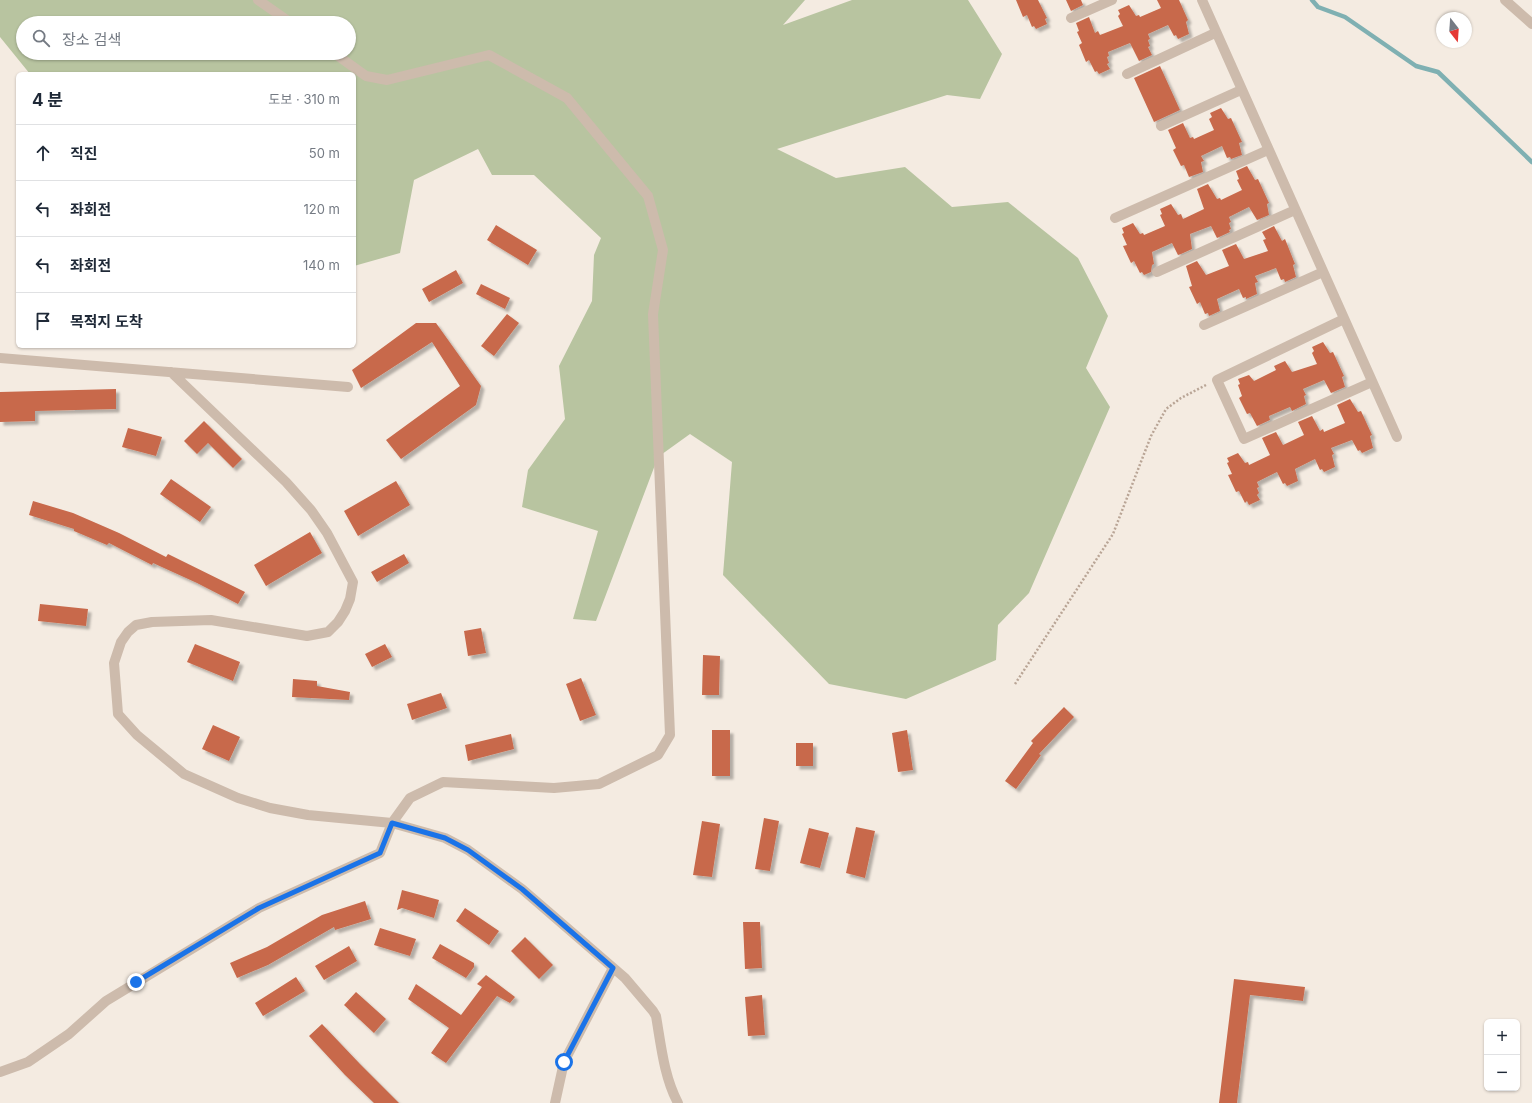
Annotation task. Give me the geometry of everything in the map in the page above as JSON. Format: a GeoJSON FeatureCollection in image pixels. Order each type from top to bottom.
{"type":"FeatureCollection","features":[{"type":"Feature","properties":{"kind":"street"},"geometry":{"type":"LineString","coordinates":[[258,0],[281,16]]}},
{"type":"Feature","properties":{"kind":"street"},"geometry":{"type":"LineString","coordinates":[[1071,18],[1112,0]]}},
{"type":"Feature","properties":{"kind":"street"},"geometry":{"type":"LineString","coordinates":[[1202,0],[1215,33],[1397,436]]}},
{"type":"Feature","properties":{"kind":"street"},"geometry":{"type":"LineString","coordinates":[[1505,0],[1532,24]]}},
{"type":"Feature","properties":{"kind":"street"},"geometry":{"type":"LineString","coordinates":[[1127,74],[1215,33]]}},
{"type":"Feature","properties":{"kind":"street"},"geometry":{"type":"LineString","coordinates":[[0,1072],[28,1062],[69,1034],[106,1001],[259,908],[380,853],[392,823],[410,798],[443,782],[554,788],[599,784],[658,755],[670,735],[653,314],[663,250],[648,196],[567,98],[489,55],[387,80],[366,76],[344,60]]}},
{"type":"Feature","properties":{"kind":"street"},"geometry":{"type":"LineString","coordinates":[[1161,126],[1241,90]]}},
{"type":"Feature","properties":{"kind":"street"},"geometry":{"type":"LineString","coordinates":[[1115,218],[1268,150]]}},
{"type":"Feature","properties":{"kind":"street"},"geometry":{"type":"LineString","coordinates":[[1157,272],[1295,210]]}},
{"type":"Feature","properties":{"kind":"street"},"geometry":{"type":"LineString","coordinates":[[1204,325],[1323,272]]}},
{"type":"Feature","properties":{"kind":"street"},"geometry":{"type":"LineString","coordinates":[[1344,319],[1217,380],[1244,439],[1372,382]]}},
{"type":"Feature","properties":{"kind":"street"},"geometry":{"type":"LineString","coordinates":[[0,358],[348,387]]}},
{"type":"Feature","properties":{"kind":"street"},"geometry":{"type":"LineString","coordinates":[[171,372],[286,482],[311,510],[327,533],[353,582],[350,599],[345,611],[338,622],[328,632],[307,636],[211,620],[152,622],[136,625],[128,632],[121,642],[114,663],[118,714],[137,735],[184,774],[238,798],[270,808],[308,815],[392,823],[445,838],[468,850],[522,889],[625,978],[656,1016],[663,1057],[672,1092],[678,1103]]}},
{"type":"Feature","properties":{"kind":"street"},"geometry":{"type":"LineString","coordinates":[[555,1103],[564,1062],[613,968]]}},
{"type":"Feature","properties":{"kind":"path"},"geometry":{"type":"LineString","coordinates":[[1015,684],[1113,534],[1152,436],[1166,409],[1181,398],[1217,380]]}},
{"type":"Feature","properties":{"kind":"green space"},"geometry":{"type":"Polygon","coordinates":[[[0,0],[805,0],[783,25],[852,0],[968,0],[1002,54],[980,99],[947,95],[777,149],[836,178],[905,167],[952,207],[1008,202],[1078,258],[1108,316],[1086,368],[1110,407],[1029,593],[998,625],[996,660],[906,699],[829,684],[723,575],[732,462],[690,434],[658,457],[596,621],[573,619],[598,531],[522,507],[528,470],[565,419],[559,366],[592,301],[594,255],[601,238],[534,175],[492,175],[478,149],[414,180],[400,253],[356,265],[356,72],[28,72],[19,60],[356,60],[356,16],[16,16],[16,57],[0,37],[0,0]]]}},
{"type":"Feature","properties":{"kind":"building"},"geometry":{"type":"Polygon","coordinates":[[[1016,0],[1038,0],[1047,18],[1045,19],[1047,24],[1036,29],[1034,26],[1032,27],[1027,15],[1023,17],[1016,0]]]}},
{"type":"Feature","properties":{"kind":"building"},"geometry":{"type":"Polygon","coordinates":[[[1066,0],[1081,0],[1083,5],[1071,11],[1066,0]]]}},
{"type":"Feature","properties":{"kind":"building"},"geometry":{"type":"Polygon","coordinates":[[[1157,0],[1179,0],[1188,20],[1186,22],[1189,34],[1178,39],[1176,35],[1174,36],[1168,25],[1148,34],[1150,46],[1148,47],[1152,55],[1139,61],[1130,43],[1108,52],[1109,56],[1107,57],[1109,63],[1107,64],[1110,69],[1099,74],[1097,71],[1095,72],[1089,60],[1086,62],[1079,45],[1082,43],[1077,32],[1079,31],[1076,23],[1089,17],[1095,33],[1098,31],[1100,35],[1123,26],[1118,16],[1120,14],[1118,10],[1129,5],[1136,16],[1139,15],[1140,17],[1161,8],[1157,0]]]}},
{"type":"Feature","properties":{"kind":"building"},"geometry":{"type":"Polygon","coordinates":[[[1160,66],[1180,110],[1154,122],[1134,78],[1160,66]]]}},
{"type":"Feature","properties":{"kind":"building"},"geometry":{"type":"Polygon","coordinates":[[[1221,108],[1228,119],[1231,118],[1242,142],[1239,143],[1242,155],[1231,159],[1230,157],[1227,158],[1222,146],[1201,156],[1204,161],[1201,162],[1203,172],[1189,177],[1184,165],[1181,166],[1173,150],[1176,148],[1168,130],[1183,123],[1190,138],[1193,137],[1194,139],[1214,130],[1209,119],[1212,117],[1210,113],[1221,108]]]}},
{"type":"Feature","properties":{"kind":"building"},"geometry":{"type":"Polygon","coordinates":[[[1247,166],[1255,180],[1258,179],[1269,203],[1267,204],[1269,215],[1257,220],[1249,207],[1229,217],[1231,222],[1229,223],[1231,229],[1229,230],[1230,232],[1217,238],[1211,226],[1190,234],[1192,249],[1181,254],[1178,255],[1172,243],[1152,252],[1154,264],[1152,265],[1151,272],[1144,275],[1142,272],[1140,273],[1134,261],[1131,263],[1123,246],[1127,245],[1122,234],[1124,233],[1122,228],[1133,223],[1140,234],[1143,233],[1144,235],[1165,226],[1160,215],[1162,214],[1160,209],[1171,204],[1178,215],[1181,214],[1183,219],[1204,209],[1197,189],[1208,184],[1217,199],[1220,198],[1221,200],[1242,190],[1237,180],[1239,179],[1236,171],[1247,166]]]}},
{"type":"Feature","properties":{"kind":"building"},"geometry":{"type":"Polygon","coordinates":[[[496,225],[537,250],[528,265],[487,240],[496,225]]]}},
{"type":"Feature","properties":{"kind":"building"},"geometry":{"type":"Polygon","coordinates":[[[1274,226],[1282,241],[1285,239],[1295,264],[1293,265],[1296,277],[1285,282],[1284,279],[1281,280],[1276,268],[1255,276],[1258,282],[1255,283],[1257,294],[1246,299],[1246,297],[1243,298],[1239,289],[1217,299],[1220,311],[1209,316],[1208,313],[1205,314],[1200,302],[1197,304],[1189,287],[1192,286],[1186,266],[1197,261],[1206,275],[1229,266],[1222,250],[1236,244],[1244,259],[1268,251],[1263,240],[1266,239],[1262,232],[1274,226]]]}},
{"type":"Feature","properties":{"kind":"building"},"geometry":{"type":"Polygon","coordinates":[[[456,270],[463,283],[429,302],[422,289],[456,270]]]}},
{"type":"Feature","properties":{"kind":"building"},"geometry":{"type":"Polygon","coordinates":[[[481,284],[510,298],[505,309],[476,294],[481,284]]]}},
{"type":"Feature","properties":{"kind":"building"},"geometry":{"type":"Polygon","coordinates":[[[507,314],[519,323],[494,356],[481,346],[507,314]]]}},
{"type":"Feature","properties":{"kind":"building"},"geometry":{"type":"Polygon","coordinates":[[[416,323],[436,323],[481,386],[476,405],[401,459],[386,440],[460,386],[432,342],[361,388],[352,370],[416,323]]]}},
{"type":"Feature","properties":{"kind":"building"},"geometry":{"type":"Polygon","coordinates":[[[1323,342],[1330,353],[1333,352],[1344,376],[1342,377],[1345,387],[1331,393],[1324,380],[1303,389],[1306,395],[1304,396],[1306,404],[1292,411],[1290,407],[1269,416],[1270,420],[1257,426],[1250,413],[1247,414],[1239,398],[1242,396],[1238,385],[1240,384],[1238,379],[1249,375],[1254,381],[1276,370],[1274,366],[1285,361],[1292,372],[1317,364],[1312,353],[1314,351],[1312,347],[1323,342]]]}},
{"type":"Feature","properties":{"kind":"building"},"geometry":{"type":"Polygon","coordinates":[[[116,389],[116,409],[35,411],[35,421],[0,422],[0,392],[116,389]]]}},
{"type":"Feature","properties":{"kind":"building"},"geometry":{"type":"Polygon","coordinates":[[[1350,399],[1358,412],[1361,411],[1372,435],[1370,436],[1373,448],[1362,453],[1360,450],[1358,451],[1352,440],[1331,448],[1334,454],[1332,455],[1335,467],[1324,472],[1322,469],[1320,470],[1315,459],[1295,469],[1298,481],[1287,486],[1285,483],[1283,484],[1277,472],[1257,482],[1259,493],[1257,495],[1260,500],[1249,505],[1247,501],[1245,503],[1239,491],[1236,492],[1228,475],[1232,474],[1227,463],[1229,462],[1227,458],[1238,453],[1245,463],[1248,462],[1249,465],[1270,455],[1262,438],[1276,432],[1283,445],[1304,435],[1298,422],[1312,416],[1320,431],[1323,429],[1324,432],[1345,423],[1337,405],[1350,399]]]}},
{"type":"Feature","properties":{"kind":"building"},"geometry":{"type":"Polygon","coordinates":[[[204,421],[242,459],[233,468],[208,443],[197,454],[184,441],[204,421]]]}},
{"type":"Feature","properties":{"kind":"building"},"geometry":{"type":"Polygon","coordinates":[[[128,428],[162,437],[156,456],[122,447],[128,428]]]}},
{"type":"Feature","properties":{"kind":"building"},"geometry":{"type":"Polygon","coordinates":[[[171,479],[211,507],[200,522],[160,494],[171,479]]]}},
{"type":"Feature","properties":{"kind":"building"},"geometry":{"type":"Polygon","coordinates":[[[396,481],[410,505],[358,536],[344,511],[396,481]]]}},
{"type":"Feature","properties":{"kind":"building"},"geometry":{"type":"Polygon","coordinates":[[[33,501],[73,513],[119,533],[166,557],[168,554],[245,592],[238,604],[153,563],[152,565],[109,543],[107,545],[74,531],[74,529],[29,515],[33,501]]]}},
{"type":"Feature","properties":{"kind":"building"},"geometry":{"type":"Polygon","coordinates":[[[310,532],[322,553],[266,586],[254,565],[310,532]]]}},
{"type":"Feature","properties":{"kind":"building"},"geometry":{"type":"Polygon","coordinates":[[[404,554],[409,563],[377,582],[371,572],[404,554]]]}},
{"type":"Feature","properties":{"kind":"building"},"geometry":{"type":"Polygon","coordinates":[[[40,604],[88,609],[86,626],[38,621],[40,604]]]}},
{"type":"Feature","properties":{"kind":"building"},"geometry":{"type":"Polygon","coordinates":[[[481,628],[486,653],[468,656],[464,631],[481,628]]]}},
{"type":"Feature","properties":{"kind":"building"},"geometry":{"type":"Polygon","coordinates":[[[195,644],[240,662],[233,681],[187,662],[195,644]]]}},
{"type":"Feature","properties":{"kind":"building"},"geometry":{"type":"Polygon","coordinates":[[[385,644],[392,657],[372,667],[365,654],[385,644]]]}},
{"type":"Feature","properties":{"kind":"building"},"geometry":{"type":"Polygon","coordinates":[[[703,655],[720,656],[719,695],[702,695],[703,655]]]}},
{"type":"Feature","properties":{"kind":"building"},"geometry":{"type":"Polygon","coordinates":[[[581,678],[596,715],[580,721],[566,684],[581,678]]]}},
{"type":"Feature","properties":{"kind":"building"},"geometry":{"type":"Polygon","coordinates":[[[293,679],[317,681],[317,686],[350,692],[349,700],[292,697],[293,679]]]}},
{"type":"Feature","properties":{"kind":"building"},"geometry":{"type":"Polygon","coordinates":[[[441,693],[447,708],[412,720],[407,704],[441,693]]]}},
{"type":"Feature","properties":{"kind":"building"},"geometry":{"type":"Polygon","coordinates":[[[1064,707],[1074,717],[1039,754],[1041,755],[1016,789],[1005,781],[1033,743],[1031,741],[1064,707]]]}},
{"type":"Feature","properties":{"kind":"building"},"geometry":{"type":"Polygon","coordinates":[[[213,725],[240,737],[229,761],[202,749],[213,725]]]}},
{"type":"Feature","properties":{"kind":"building"},"geometry":{"type":"Polygon","coordinates":[[[712,730],[730,730],[730,776],[712,776],[712,730]]]}},
{"type":"Feature","properties":{"kind":"building"},"geometry":{"type":"Polygon","coordinates":[[[907,730],[913,770],[898,772],[892,733],[907,730]]]}},
{"type":"Feature","properties":{"kind":"building"},"geometry":{"type":"Polygon","coordinates":[[[511,734],[514,749],[468,761],[465,745],[511,734]]]}},
{"type":"Feature","properties":{"kind":"building"},"geometry":{"type":"Polygon","coordinates":[[[796,743],[813,743],[813,766],[796,766],[796,743]]]}},
{"type":"Feature","properties":{"kind":"building"},"geometry":{"type":"Polygon","coordinates":[[[764,818],[779,821],[770,871],[755,869],[764,818]]]}},
{"type":"Feature","properties":{"kind":"building"},"geometry":{"type":"Polygon","coordinates":[[[702,821],[720,824],[712,877],[693,875],[702,821]]]}},
{"type":"Feature","properties":{"kind":"building"},"geometry":{"type":"Polygon","coordinates":[[[856,827],[875,831],[865,878],[846,873],[856,827]]]}},
{"type":"Feature","properties":{"kind":"building"},"geometry":{"type":"Polygon","coordinates":[[[809,828],[829,833],[820,868],[800,863],[809,828]]]}},
{"type":"Feature","properties":{"kind":"building"},"geometry":{"type":"Polygon","coordinates":[[[402,890],[439,900],[434,918],[402,908],[397,910],[402,890]]]}},
{"type":"Feature","properties":{"kind":"building"},"geometry":{"type":"Polygon","coordinates":[[[365,901],[371,919],[335,930],[334,927],[268,965],[237,978],[230,963],[267,947],[322,915],[365,901]]]}},
{"type":"Feature","properties":{"kind":"building"},"geometry":{"type":"Polygon","coordinates":[[[465,908],[499,931],[489,945],[456,921],[465,908]]]}},
{"type":"Feature","properties":{"kind":"building"},"geometry":{"type":"Polygon","coordinates":[[[743,922],[760,922],[762,968],[745,969],[743,922]]]}},
{"type":"Feature","properties":{"kind":"building"},"geometry":{"type":"Polygon","coordinates":[[[380,928],[416,939],[410,956],[374,945],[380,928]]]}},
{"type":"Feature","properties":{"kind":"building"},"geometry":{"type":"Polygon","coordinates":[[[525,937],[553,965],[539,979],[511,951],[525,937]]]}},
{"type":"Feature","properties":{"kind":"building"},"geometry":{"type":"Polygon","coordinates":[[[440,944],[474,963],[474,967],[466,978],[432,958],[440,944]]]}},
{"type":"Feature","properties":{"kind":"building"},"geometry":{"type":"Polygon","coordinates":[[[349,946],[357,961],[324,980],[315,966],[349,946]]]}},
{"type":"Feature","properties":{"kind":"building"},"geometry":{"type":"Polygon","coordinates":[[[486,975],[515,997],[510,1003],[497,996],[446,1063],[431,1053],[449,1028],[408,999],[416,984],[461,1015],[482,987],[477,984],[486,975]]]}},
{"type":"Feature","properties":{"kind":"building"},"geometry":{"type":"Polygon","coordinates":[[[296,977],[305,991],[263,1016],[255,1003],[296,977]]]}},
{"type":"Feature","properties":{"kind":"building"},"geometry":{"type":"Polygon","coordinates":[[[1234,979],[1305,987],[1303,1001],[1250,995],[1237,1103],[1219,1103],[1234,979]]]}},
{"type":"Feature","properties":{"kind":"building"},"geometry":{"type":"Polygon","coordinates":[[[356,992],[386,1019],[374,1033],[344,1005],[356,992]]]}},
{"type":"Feature","properties":{"kind":"building"},"geometry":{"type":"Polygon","coordinates":[[[762,995],[765,1035],[748,1036],[745,997],[762,995]]]}},
{"type":"Feature","properties":{"kind":"building"},"geometry":{"type":"Polygon","coordinates":[[[322,1024],[399,1103],[374,1103],[345,1075],[309,1036],[322,1024]]]}},
{"type":"Feature","properties":{"kind":"waterway"},"geometry":{"type":"LineString","coordinates":[[1312,0],[1318,7],[1345,17],[1416,66],[1438,72],[1532,162]]}},
{"type":"Feature","properties":{"kind":"route"},"geometry":{"type":"LineString","coordinates":[[136,982],[259,908],[380,853],[392,823],[445,838],[468,850],[522,889],[613,968],[564,1062]]}}]}
